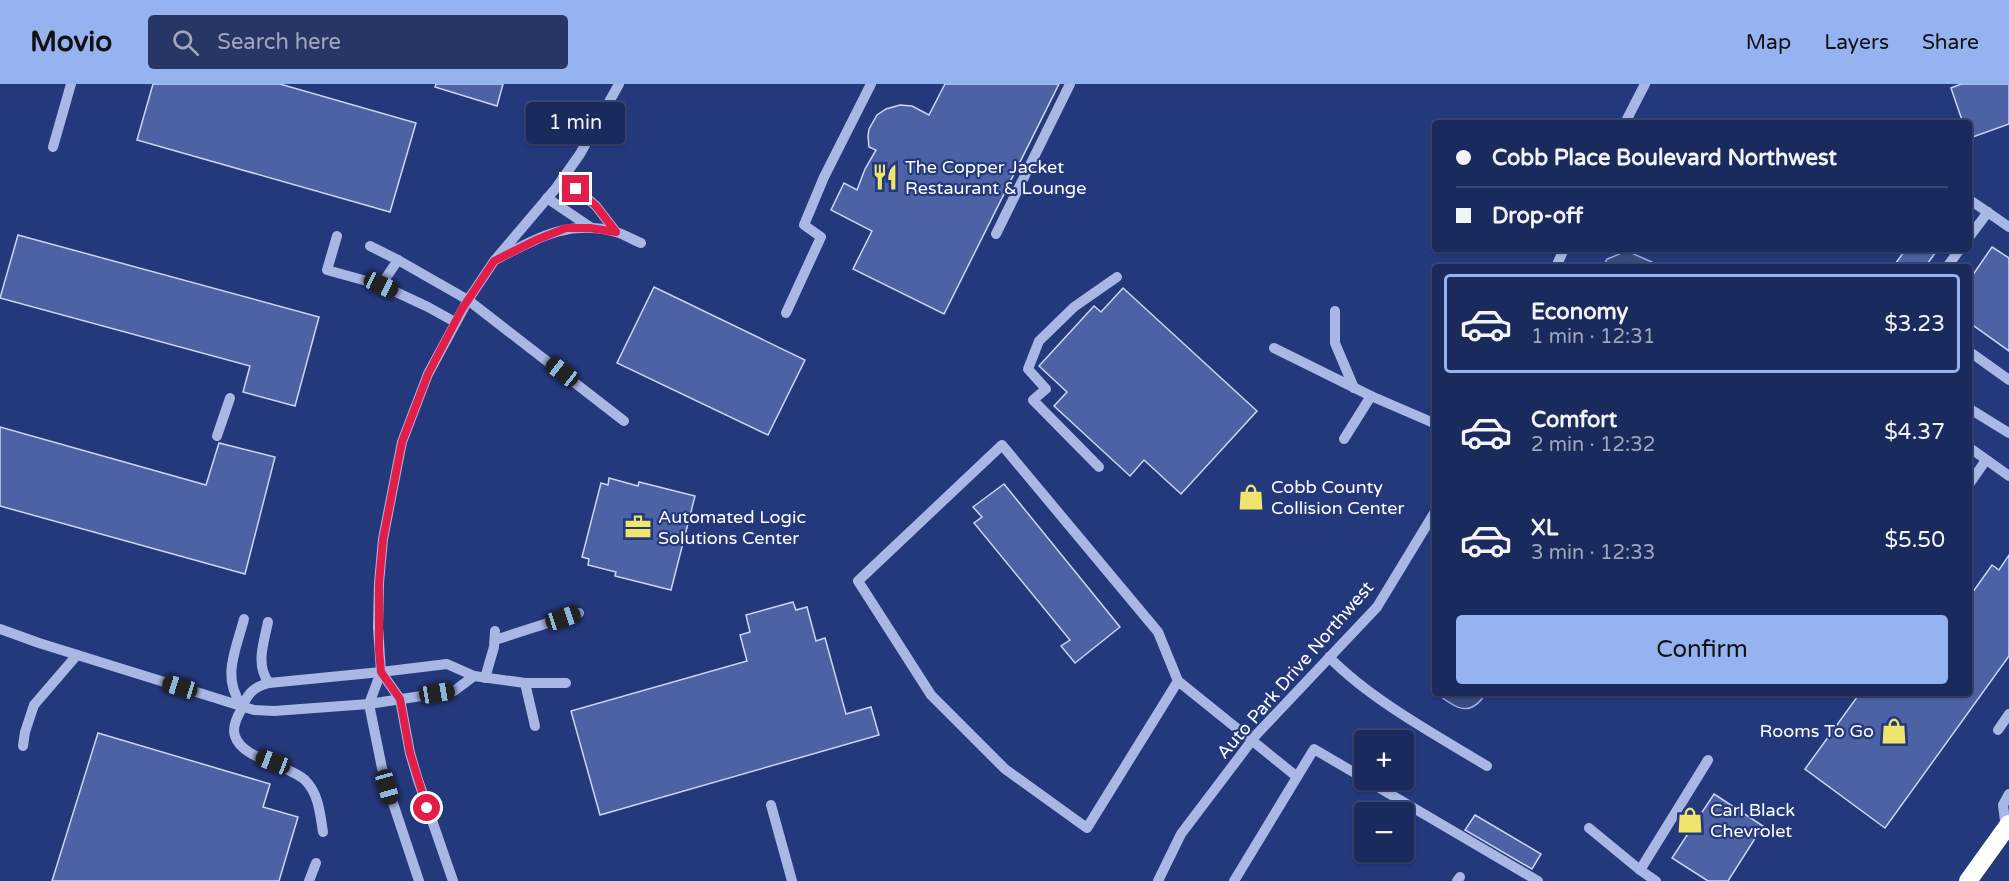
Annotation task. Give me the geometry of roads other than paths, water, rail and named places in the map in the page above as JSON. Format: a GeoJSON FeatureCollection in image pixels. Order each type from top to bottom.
{"type":"FeatureCollection","features":[{"type":"Feature","properties":{"kind":"highway"},"geometry":{"type":"LineString","coordinates":[[1968,881],[2007,826]]}},
{"type":"Feature","properties":{"kind":"street"},"geometry":{"type":"LineString","coordinates":[[53,147],[71,84]]}},
{"type":"Feature","properties":{"kind":"street"},"geometry":{"type":"LineString","coordinates":[[419,881],[383,773],[369,704],[381,672],[378,627],[383,539],[402,442],[428,374],[468,300],[494,261],[547,198],[590,139],[619,84]]}},
{"type":"Feature","properties":{"kind":"street"},"geometry":{"type":"LineString","coordinates":[[786,313],[821,237],[804,225],[824,177],[871,84]]}},
{"type":"Feature","properties":{"kind":"street"},"geometry":{"type":"LineString","coordinates":[[996,234],[1070,84]]}},
{"type":"Feature","properties":{"kind":"street"},"geometry":{"type":"LineString","coordinates":[[1626,120],[1642,85]]}},
{"type":"Feature","properties":{"kind":"street"},"geometry":{"type":"LineString","coordinates":[[563,177],[596,206],[616,232]]}},
{"type":"Feature","properties":{"kind":"street"},"geometry":{"type":"LineString","coordinates":[[547,198],[590,228]]}},
{"type":"Feature","properties":{"kind":"street"},"geometry":{"type":"LineString","coordinates":[[1972,201],[2009,227]]}},
{"type":"Feature","properties":{"kind":"street"},"geometry":{"type":"LineString","coordinates":[[1972,233],[1988,212]]}},
{"type":"Feature","properties":{"kind":"street"},"geometry":{"type":"LineString","coordinates":[[494,261],[566,228],[590,228],[616,232],[641,243]]}},
{"type":"Feature","properties":{"kind":"street"},"geometry":{"type":"LineString","coordinates":[[337,236],[327,270],[381,285],[455,322]]}},
{"type":"Feature","properties":{"kind":"street"},"geometry":{"type":"LineString","coordinates":[[370,246],[468,300],[624,421]]}},
{"type":"Feature","properties":{"kind":"street"},"geometry":{"type":"LineString","coordinates":[[381,285],[398,260]]}},
{"type":"Feature","properties":{"kind":"street"},"geometry":{"type":"LineString","coordinates":[[1098,467],[1033,400],[1046,389],[1028,369],[1039,341],[1074,308],[1117,278]]}},
{"type":"Feature","properties":{"kind":"street"},"geometry":{"type":"LineString","coordinates":[[1335,311],[1335,343],[1354,388]]}},
{"type":"Feature","properties":{"kind":"street"},"geometry":{"type":"LineString","coordinates":[[1274,348],[1371,396],[1432,422]]}},
{"type":"Feature","properties":{"kind":"street"},"geometry":{"type":"LineString","coordinates":[[1972,353],[2009,381]]}},
{"type":"Feature","properties":{"kind":"street"},"geometry":{"type":"LineString","coordinates":[[1344,439],[1371,396]]}},
{"type":"Feature","properties":{"kind":"street"},"geometry":{"type":"LineString","coordinates":[[216,436],[230,398]]}},
{"type":"Feature","properties":{"kind":"street"},"geometry":{"type":"LineString","coordinates":[[1972,410],[2009,433]]}},
{"type":"Feature","properties":{"kind":"street"},"geometry":{"type":"LineString","coordinates":[[1178,681],[1087,828],[1005,770],[931,695],[858,580],[1002,445],[1158,632],[1178,681],[1296,776]]}},
{"type":"Feature","properties":{"kind":"street"},"geometry":{"type":"LineString","coordinates":[[1972,450],[2009,476]]}},
{"type":"Feature","properties":{"kind":"street"},"geometry":{"type":"LineString","coordinates":[[1972,480],[1986,460]]}},
{"type":"Feature","properties":{"kind":"street","name":"Auto Park Drive Northwest"},"geometry":{"type":"LineString","coordinates":[[1158,881],[1181,834],[1251,741],[1377,607],[1432,517]]}},
{"type":"Feature","properties":{"kind":"street"},"geometry":{"type":"LineString","coordinates":[[485,678],[495,635],[579,613]]}},
{"type":"Feature","properties":{"kind":"street"},"geometry":{"type":"LineString","coordinates":[[242,706],[236,698],[231,682],[231,665],[244,620]]}},
{"type":"Feature","properties":{"kind":"street"},"geometry":{"type":"LineString","coordinates":[[268,622],[261,667],[269,682]]}},
{"type":"Feature","properties":{"kind":"street"},"geometry":{"type":"LineString","coordinates":[[0,629],[254,710],[274,711],[369,704],[454,691],[474,676]]}},
{"type":"Feature","properties":{"kind":"street"},"geometry":{"type":"LineString","coordinates":[[23,746],[34,705],[77,655]]}},
{"type":"Feature","properties":{"kind":"street"},"geometry":{"type":"LineString","coordinates":[[1329,657],[1346,674],[1374,694],[1487,766]]}},
{"type":"Feature","properties":{"kind":"street"},"geometry":{"type":"LineString","coordinates":[[323,832],[320,809],[314,792],[304,780],[287,768],[241,747],[234,735],[242,706],[250,691],[257,686],[269,682],[447,664],[474,676],[485,678],[525,683],[566,683]]}},
{"type":"Feature","properties":{"kind":"street"},"geometry":{"type":"LineString","coordinates":[[381,672],[400,699],[415,771],[453,881]]}},
{"type":"Feature","properties":{"kind":"street"},"geometry":{"type":"LineString","coordinates":[[525,683],[535,726]]}},
{"type":"Feature","properties":{"kind":"street"},"geometry":{"type":"LineString","coordinates":[[1998,729],[2009,714]]}},
{"type":"Feature","properties":{"kind":"street"},"geometry":{"type":"LineString","coordinates":[[1234,881],[1314,749],[1354,773]]}},
{"type":"Feature","properties":{"kind":"street"},"geometry":{"type":"LineString","coordinates":[[1640,870],[1708,760]]}},
{"type":"Feature","properties":{"kind":"street"},"geometry":{"type":"LineString","coordinates":[[1382,790],[1538,881]]}},
{"type":"Feature","properties":{"kind":"street"},"geometry":{"type":"LineString","coordinates":[[2007,826],[2003,805],[2009,794]]}},
{"type":"Feature","properties":{"kind":"street"},"geometry":{"type":"LineString","coordinates":[[771,805],[792,881]]}},
{"type":"Feature","properties":{"kind":"street"},"geometry":{"type":"LineString","coordinates":[[1589,828],[1656,881]]}},
{"type":"Feature","properties":{"kind":"street"},"geometry":{"type":"LineString","coordinates":[[309,881],[316,863]]}},
{"type":"Feature","properties":{"kind":"water"},"geometry":{"type":"Polygon","coordinates":[[[1629,252],[1656,264],[1604,264],[1607,259],[1629,252]]]}},
{"type":"Feature","properties":{"kind":"water"},"geometry":{"type":"Polygon","coordinates":[[[1440,696],[1484,696],[1474,706],[1468,708],[1450,703],[1440,696]]]}},
{"type":"Feature","properties":{"kind":"place","name":"The Copper Jacket Restaurant & Lounge"},"geometry":{"type":"Point","coordinates":[885,177]}},
{"type":"Feature","properties":{"kind":"place","name":"Cobb County Collision Center"},"geometry":{"type":"Point","coordinates":[1251,497]}},
{"type":"Feature","properties":{"kind":"place","name":"Automated Logic Solutions Center"},"geometry":{"type":"Point","coordinates":[638,527]}},
{"type":"Feature","properties":{"kind":"place","name":"Rooms To Go"},"geometry":{"type":"Point","coordinates":[1894,731]}},
{"type":"Feature","properties":{"kind":"place","name":"Carl Black Chevrolet"},"geometry":{"type":"Point","coordinates":[1690,820]}}]}
